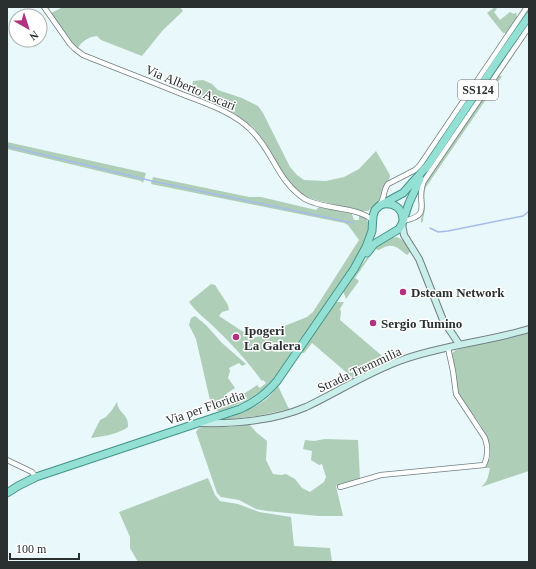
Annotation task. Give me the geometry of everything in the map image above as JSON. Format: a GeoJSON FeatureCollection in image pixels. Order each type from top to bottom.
{"type":"FeatureCollection","features":[{"type":"Feature","properties":{"kind":"main road","name":"SS124"},"geometry":{"type":"LineString","coordinates":[[428,165],[529,16]]}},
{"type":"Feature","properties":{"kind":"main road"},"geometry":{"type":"LineString","coordinates":[[354,269],[368,242],[373,216],[379,207],[392,203],[407,190],[428,165]]}},
{"type":"Feature","properties":{"kind":"main road"},"geometry":{"type":"LineString","coordinates":[[354,269],[374,244],[399,229],[412,195],[428,165]]}},
{"type":"Feature","properties":{"kind":"main road"},"geometry":{"type":"LineString","coordinates":[[392,203],[401,210],[404,235],[418,259],[443,320],[460,344]]}},
{"type":"Feature","properties":{"kind":"main road"},"geometry":{"type":"LineString","coordinates":[[373,222],[375,228],[379,232],[384,234],[392,233],[408,240]]}},
{"type":"Feature","properties":{"kind":"main road","name":"Via per Floridia"},"geometry":{"type":"LineString","coordinates":[[7,493],[36,478],[248,406],[266,394],[277,381],[354,269]]}},
{"type":"Feature","properties":{"kind":"main road","name":"Strada Tremmilia"},"geometry":{"type":"LineString","coordinates":[[199,423],[229,424],[260,420],[285,414],[305,407],[382,368],[403,360],[460,344],[529,329]]}},
{"type":"Feature","properties":{"kind":"street","name":"Via Alberto Ascari"},"geometry":{"type":"LineString","coordinates":[[44,7],[70,44],[83,55],[227,112],[242,122],[261,141],[283,179],[303,198],[318,204],[364,215]]}},
{"type":"Feature","properties":{"kind":"street"},"geometry":{"type":"LineString","coordinates":[[373,222],[364,215],[379,207],[388,184],[415,170],[420,165],[528,7]]}},
{"type":"Feature","properties":{"kind":"street"},"geometry":{"type":"LineString","coordinates":[[403,221],[414,219],[422,211],[421,188],[424,181],[529,27]]}},
{"type":"Feature","properties":{"kind":"street"},"geometry":{"type":"LineString","coordinates":[[384,191],[392,203]]}},
{"type":"Feature","properties":{"kind":"street"},"geometry":{"type":"LineString","coordinates":[[340,487],[381,475],[484,465],[487,456],[487,444],[485,438],[456,394],[454,371],[448,348]]}},
{"type":"Feature","properties":{"kind":"street"},"geometry":{"type":"LineString","coordinates":[[7,460],[32,472],[36,478]]}},
{"type":"Feature","properties":{"kind":"green space"},"geometry":{"type":"Polygon","coordinates":[[[63,7],[180,7],[183,11],[163,30],[142,56],[101,40],[97,36],[86,40],[77,49],[51,13],[63,7]]]}},
{"type":"Feature","properties":{"kind":"green space"},"geometry":{"type":"Polygon","coordinates":[[[495,7],[497,9],[494,12],[500,20],[510,12],[514,14],[516,12],[517,18],[507,33],[503,33],[487,13],[495,7]]]}},
{"type":"Feature","properties":{"kind":"green space"},"geometry":{"type":"Polygon","coordinates":[[[498,76],[502,76],[426,187],[424,195],[425,211],[423,221],[421,223],[424,209],[423,193],[426,182],[498,76]]]}},
{"type":"Feature","properties":{"kind":"green space"},"geometry":{"type":"Polygon","coordinates":[[[203,80],[212,84],[218,90],[242,98],[258,106],[290,167],[304,180],[326,181],[344,177],[359,169],[376,151],[390,175],[389,181],[383,187],[379,201],[368,211],[360,211],[305,196],[285,177],[263,140],[253,127],[234,113],[191,94],[193,81],[203,80]]]}},
{"type":"Feature","properties":{"kind":"green space"},"geometry":{"type":"Polygon","coordinates":[[[7,142],[146,173],[143,183],[141,181],[7,149],[7,142]]]}},
{"type":"Feature","properties":{"kind":"green space"},"geometry":{"type":"Polygon","coordinates":[[[153,177],[249,197],[261,197],[316,210],[319,207],[352,214],[354,220],[359,220],[359,215],[364,217],[369,224],[369,233],[365,247],[276,375],[264,388],[251,398],[220,411],[217,411],[218,407],[222,404],[236,399],[257,385],[260,388],[266,383],[263,380],[262,381],[234,347],[189,302],[211,284],[215,285],[228,305],[229,310],[222,312],[219,316],[254,338],[307,317],[313,312],[359,240],[348,225],[344,223],[151,184],[153,177]]]}},
{"type":"Feature","properties":{"kind":"green space"},"geometry":{"type":"Polygon","coordinates":[[[397,237],[406,242],[411,251],[407,255],[394,246],[387,246],[379,250],[375,249],[355,278],[359,281],[346,299],[343,291],[373,249],[388,239],[397,237]]]}},
{"type":"Feature","properties":{"kind":"green space"},"geometry":{"type":"Polygon","coordinates":[[[336,302],[344,302],[340,309],[340,320],[388,361],[381,364],[377,363],[377,365],[353,378],[312,343],[304,353],[301,353],[336,302]]]}},
{"type":"Feature","properties":{"kind":"green space"},"geometry":{"type":"Polygon","coordinates":[[[195,316],[246,364],[242,366],[239,363],[229,368],[230,371],[228,378],[235,388],[226,394],[227,398],[214,406],[212,409],[196,339],[189,325],[191,318],[195,316]]]}},
{"type":"Feature","properties":{"kind":"green space"},"geometry":{"type":"Polygon","coordinates":[[[529,332],[529,471],[481,487],[486,481],[490,468],[485,468],[489,461],[489,445],[487,436],[483,429],[458,395],[452,353],[456,350],[529,332]]]}},
{"type":"Feature","properties":{"kind":"green space"},"geometry":{"type":"Polygon","coordinates":[[[278,386],[289,409],[257,416],[222,420],[223,418],[247,410],[261,403],[273,393],[278,386]]]}},
{"type":"Feature","properties":{"kind":"green space"},"geometry":{"type":"Polygon","coordinates":[[[117,402],[119,409],[127,419],[128,427],[113,434],[91,438],[100,420],[106,417],[117,402]]]}},
{"type":"Feature","properties":{"kind":"green space"},"geometry":{"type":"Polygon","coordinates":[[[249,424],[267,441],[266,460],[273,474],[286,474],[295,479],[302,488],[310,492],[324,482],[326,477],[322,464],[319,465],[311,460],[312,451],[303,449],[305,440],[358,440],[360,479],[336,486],[343,516],[319,516],[267,511],[256,509],[239,500],[221,497],[217,493],[196,432],[201,427],[229,427],[249,424]]]}},
{"type":"Feature","properties":{"kind":"green space"},"geometry":{"type":"Polygon","coordinates":[[[208,478],[215,495],[220,501],[238,504],[259,512],[291,517],[294,546],[330,548],[332,562],[138,562],[130,548],[130,537],[119,512],[208,478]]]}},
{"type":"Feature","properties":{"kind":"waterway"},"geometry":{"type":"LineString","coordinates":[[7,146],[152,181],[353,223]]}},
{"type":"Feature","properties":{"kind":"waterway"},"geometry":{"type":"LineString","coordinates":[[430,228],[438,232],[448,231],[523,216],[529,211]]}},
{"type":"Feature","properties":{"kind":"place","name":"Dsteam Network"},"geometry":{"type":"Point","coordinates":[403,292]}},
{"type":"Feature","properties":{"kind":"place","name":"Sergio Tumino"},"geometry":{"type":"Point","coordinates":[373,323]}},
{"type":"Feature","properties":{"kind":"place","name":"Ipogeri La Galera"},"geometry":{"type":"Point","coordinates":[236,337]}}]}
